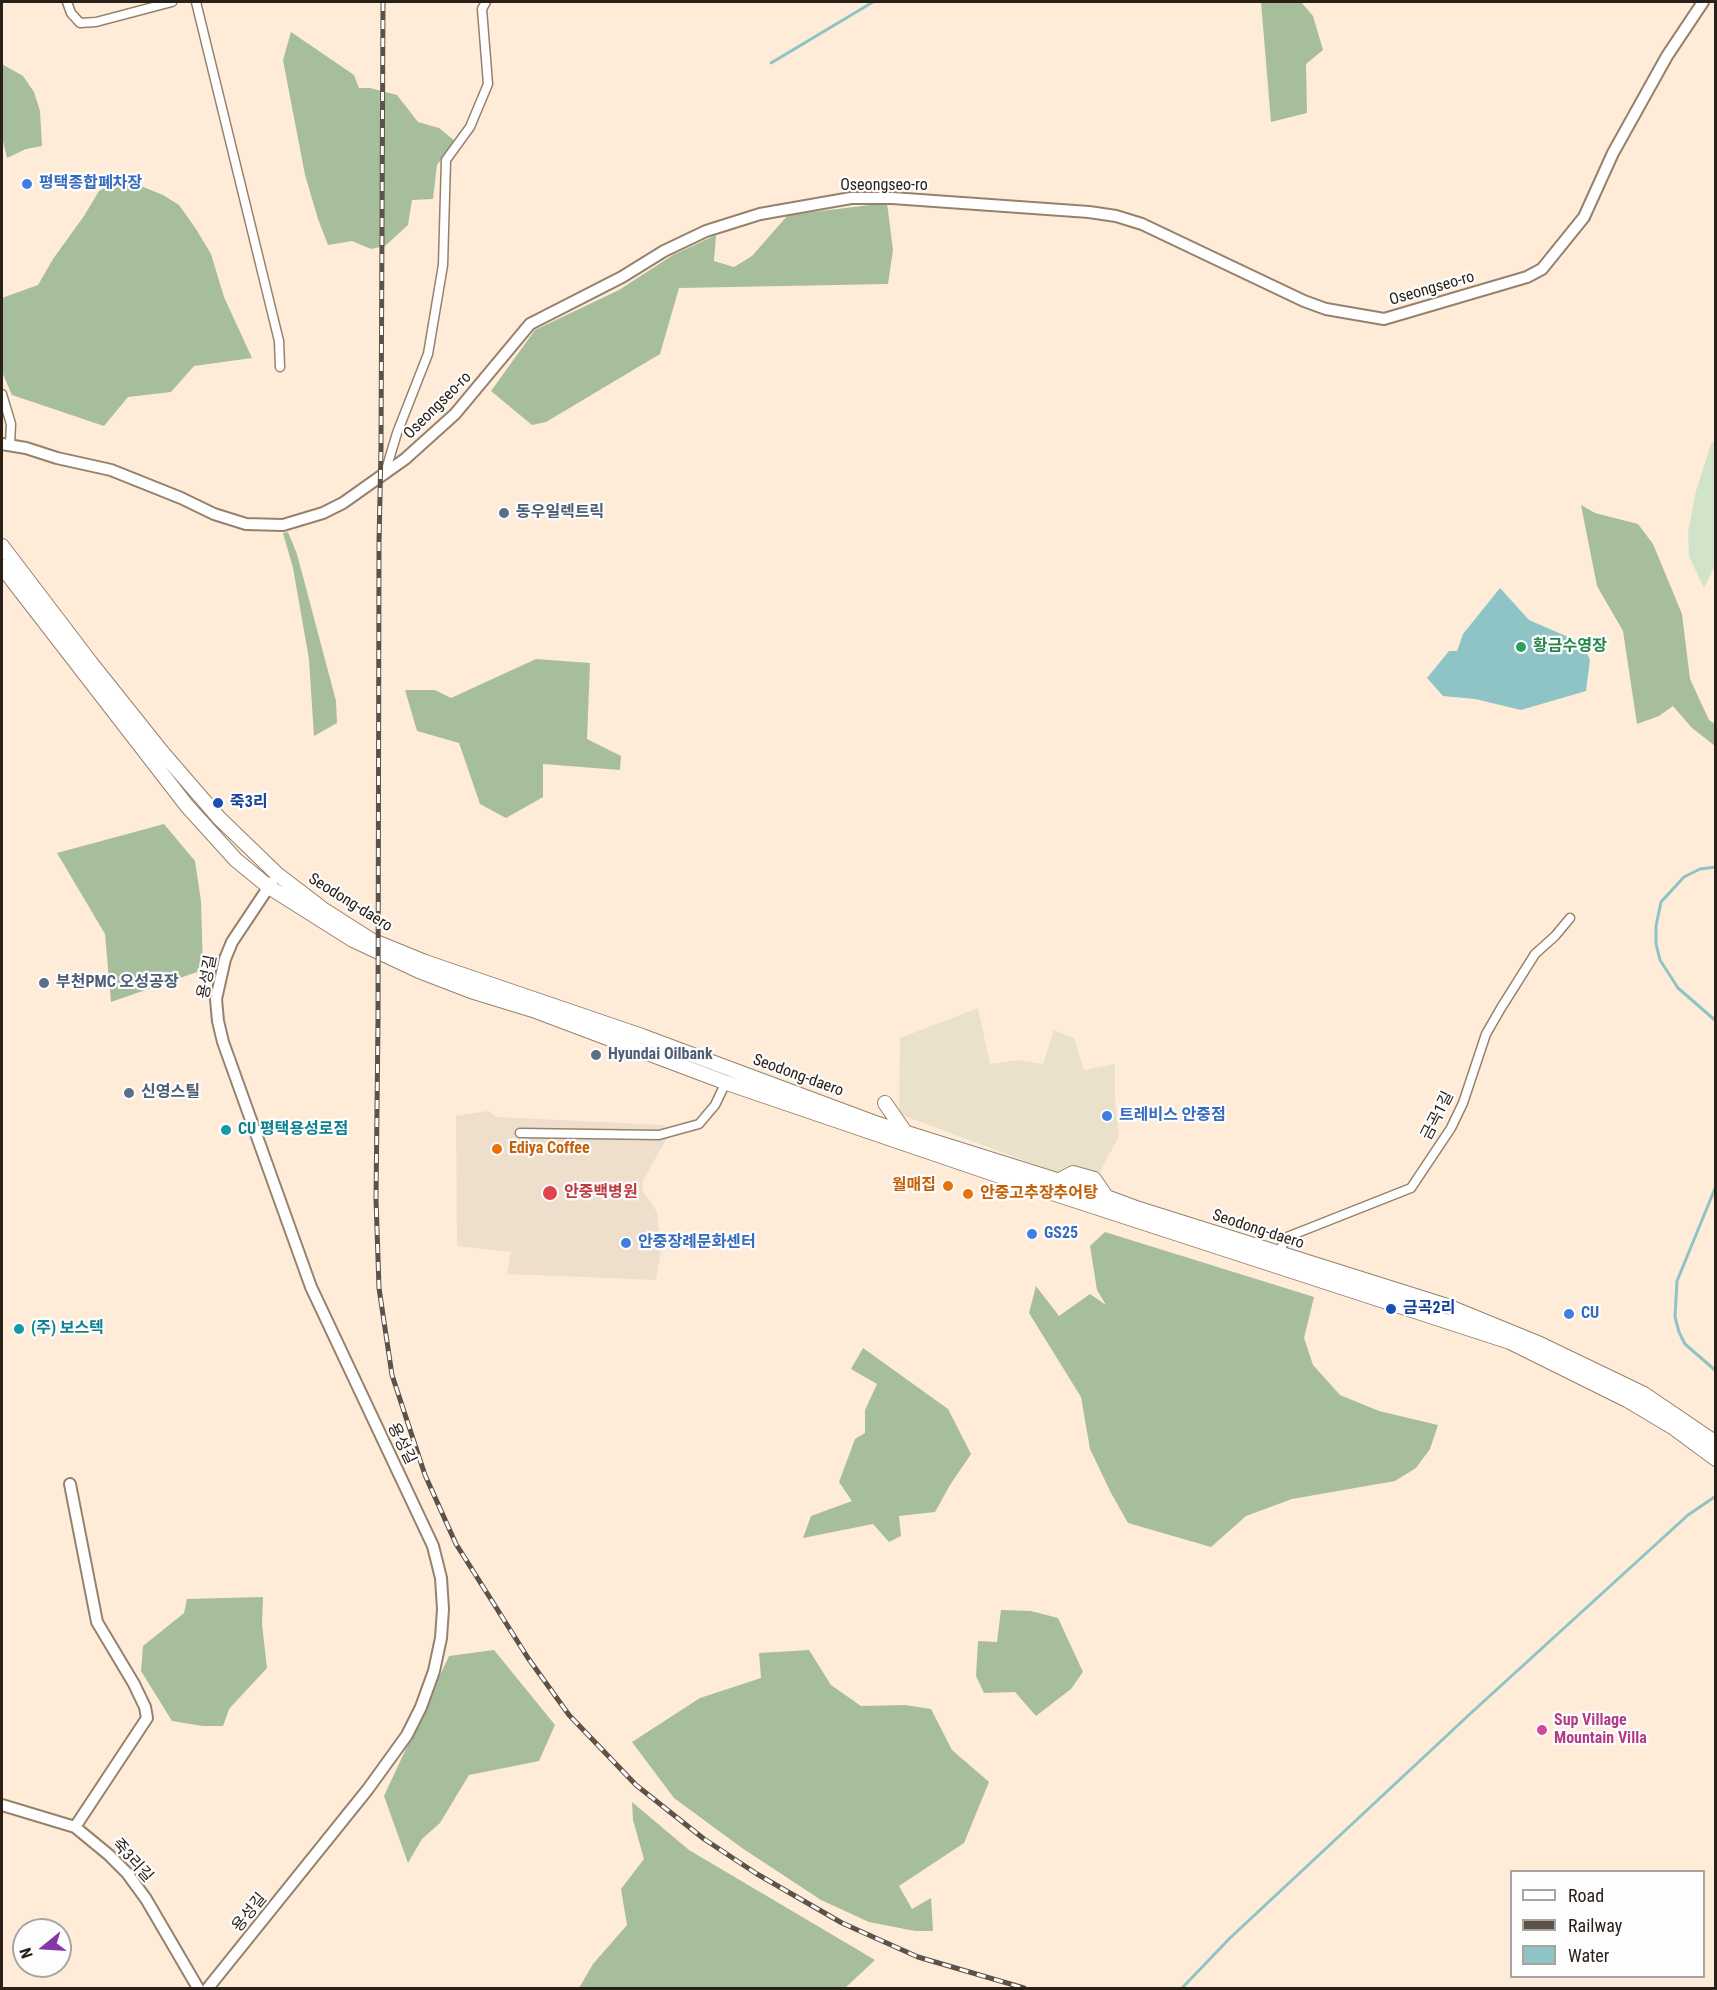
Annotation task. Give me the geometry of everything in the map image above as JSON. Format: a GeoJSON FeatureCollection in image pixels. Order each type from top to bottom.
{"type":"FeatureCollection","features":[{"type":"Feature","properties":{"kind":"main road","name":"Seodong-daero"},"geometry":{"type":"LineString","coordinates":[[2,546],[45,605],[162,752],[219,818],[277,874],[324,910],[371,940],[425,962],[642,1036],[905,1132],[1058,1181],[1279,1259],[1388,1304],[1510,1342],[1627,1400],[1674,1428],[1716,1459]]}},
{"type":"Feature","properties":{"kind":"main road","name":"Seodong-daero"},"geometry":{"type":"LineString","coordinates":[[2,567],[186,806],[236,860],[269,888],[343,934],[390,959],[471,991],[533,1010],[727,1083],[997,1175],[1279,1259],[1447,1306],[1540,1344],[1644,1394],[1716,1443]]}},
{"type":"Feature","properties":{"kind":"main road"},"geometry":{"type":"LineString","coordinates":[[885,1103],[905,1132]]}},
{"type":"Feature","properties":{"kind":"street"},"geometry":{"type":"LineString","coordinates":[[67,2],[71,13],[80,23],[96,22],[172,2]]}},
{"type":"Feature","properties":{"kind":"street"},"geometry":{"type":"LineString","coordinates":[[196,2],[279,341],[279,367]]}},
{"type":"Feature","properties":{"kind":"street"},"geometry":{"type":"LineString","coordinates":[[385,473],[397,434],[428,354],[443,265],[446,160],[470,127],[488,84],[482,9],[486,2]]}},
{"type":"Feature","properties":{"kind":"street","name":"Oseongseo-ro"},"geometry":{"type":"LineString","coordinates":[[6,444],[111,470],[214,514],[246,524],[283,525],[323,513],[343,503],[405,459],[455,414],[530,324],[622,277],[664,251],[706,231],[760,214],[851,198],[892,198],[1089,212],[1116,216],[1142,224],[1304,301],[1326,309],[1384,318],[1527,277],[1542,269],[1584,218],[1613,153],[1667,56],[1703,2]]}},
{"type":"Feature","properties":{"kind":"street"},"geometry":{"type":"LineString","coordinates":[[2,394],[11,424],[6,444]]}},
{"type":"Feature","properties":{"kind":"street","name":"용성길"},"geometry":{"type":"LineString","coordinates":[[208,1989],[368,1789],[407,1735],[421,1707],[434,1671],[441,1638],[443,1609],[441,1578],[430,1539],[311,1287],[223,1042],[218,1021],[216,999],[225,959],[232,942],[277,874]]}},
{"type":"Feature","properties":{"kind":"street","name":"금곡1길"},"geometry":{"type":"LineString","coordinates":[[1279,1259],[1287,1237],[1411,1188],[1451,1128],[1463,1103],[1486,1034],[1501,1008],[1535,954],[1570,918]]}},
{"type":"Feature","properties":{"kind":"street"},"geometry":{"type":"LineString","coordinates":[[520,1133],[659,1135],[699,1124],[715,1105],[727,1083],[730,1068]]}},
{"type":"Feature","properties":{"kind":"street"},"geometry":{"type":"LineString","coordinates":[[70,1484],[98,1622],[134,1684],[145,1707],[147,1718],[75,1827]]}},
{"type":"Feature","properties":{"kind":"street","name":"죽3리길"},"geometry":{"type":"LineString","coordinates":[[2,1805],[75,1827],[109,1855],[127,1873],[151,1906],[198,1989]]}},
{"type":"Feature","properties":{"kind":"shaded area"},"geometry":{"type":"Polygon","coordinates":[[[978,1008],[990,1064],[1018,1060],[1043,1064],[1054,1030],[1074,1038],[1084,1070],[1115,1064],[1115,1099],[1119,1136],[1100,1172],[1074,1179],[899,1114],[900,1038],[978,1008]]]}},
{"type":"Feature","properties":{"kind":"shaded area","name":"안중백병원"},"geometry":{"type":"Polygon","coordinates":[[[488,1111],[497,1117],[664,1125],[673,1135],[666,1140],[643,1180],[642,1190],[657,1212],[661,1251],[656,1280],[507,1274],[511,1252],[457,1246],[456,1116],[488,1111]]]}},
{"type":"Feature","properties":{"kind":"green space"},"geometry":{"type":"Polygon","coordinates":[[[1261,2],[1301,2],[1313,16],[1323,50],[1306,64],[1307,113],[1271,122],[1261,2]]]}},
{"type":"Feature","properties":{"kind":"green space"},"geometry":{"type":"Polygon","coordinates":[[[291,32],[354,75],[359,88],[370,88],[397,95],[418,122],[439,128],[455,141],[437,165],[433,199],[412,200],[408,225],[385,246],[371,249],[352,241],[328,245],[305,175],[283,60],[291,32]]]}},
{"type":"Feature","properties":{"kind":"green space"},"geometry":{"type":"Polygon","coordinates":[[[2,64],[23,76],[34,92],[40,111],[42,146],[26,149],[7,158],[2,137],[2,64]]]}},
{"type":"Feature","properties":{"kind":"green space"},"geometry":{"type":"Polygon","coordinates":[[[121,178],[163,195],[179,205],[211,254],[224,297],[252,358],[194,366],[171,392],[128,397],[104,426],[12,395],[2,372],[2,298],[38,285],[99,191],[121,178]]]}},
{"type":"Feature","properties":{"kind":"green space"},"geometry":{"type":"Polygon","coordinates":[[[887,203],[893,250],[888,284],[679,288],[660,354],[546,422],[532,425],[491,391],[535,330],[619,290],[673,255],[716,235],[714,261],[734,267],[752,256],[788,215],[887,203]]]}},
{"type":"Feature","properties":{"kind":"green space"},"geometry":{"type":"Polygon","coordinates":[[[1712,441],[1716,443],[1715,565],[1704,588],[1689,556],[1688,532],[1696,491],[1712,441]]]}},
{"type":"Feature","properties":{"kind":"green space"},"geometry":{"type":"Polygon","coordinates":[[[1581,505],[1595,513],[1638,524],[1653,544],[1682,614],[1690,679],[1709,720],[1715,724],[1715,746],[1692,728],[1673,706],[1659,716],[1637,724],[1623,631],[1597,586],[1581,505]]]}},
{"type":"Feature","properties":{"kind":"green space"},"geometry":{"type":"Polygon","coordinates":[[[288,532],[297,554],[336,701],[337,723],[314,736],[309,659],[293,568],[283,533],[288,532]]]}},
{"type":"Feature","properties":{"kind":"green space"},"geometry":{"type":"Polygon","coordinates":[[[536,659],[590,663],[587,739],[621,756],[620,770],[543,764],[543,797],[506,818],[480,804],[459,743],[417,731],[405,690],[435,690],[451,698],[536,659]]]}},
{"type":"Feature","properties":{"kind":"green space"},"geometry":{"type":"Polygon","coordinates":[[[164,824],[195,861],[201,901],[203,970],[111,1002],[105,934],[57,853],[164,824]]]}},
{"type":"Feature","properties":{"kind":"green space"},"geometry":{"type":"Polygon","coordinates":[[[1105,1232],[1314,1297],[1304,1338],[1313,1365],[1340,1395],[1379,1411],[1438,1425],[1430,1449],[1416,1468],[1395,1481],[1292,1499],[1246,1516],[1211,1547],[1128,1523],[1090,1449],[1081,1397],[1029,1313],[1036,1286],[1059,1316],[1090,1294],[1106,1305],[1097,1290],[1090,1246],[1105,1232]]]}},
{"type":"Feature","properties":{"kind":"green space"},"geometry":{"type":"Polygon","coordinates":[[[863,1348],[948,1409],[971,1454],[935,1512],[899,1516],[901,1536],[889,1542],[873,1524],[803,1538],[811,1516],[852,1501],[839,1482],[855,1439],[865,1433],[865,1410],[877,1384],[851,1369],[863,1348]]]}},
{"type":"Feature","properties":{"kind":"green space"},"geometry":{"type":"Polygon","coordinates":[[[263,1597],[262,1624],[267,1668],[229,1709],[223,1726],[203,1726],[172,1721],[141,1671],[143,1646],[184,1613],[187,1599],[263,1597]]]}},
{"type":"Feature","properties":{"kind":"green space"},"geometry":{"type":"Polygon","coordinates":[[[1001,1610],[1031,1611],[1058,1618],[1083,1672],[1071,1689],[1036,1716],[1015,1692],[984,1693],[976,1676],[978,1641],[997,1642],[1001,1610]]]}},
{"type":"Feature","properties":{"kind":"green space"},"geometry":{"type":"Polygon","coordinates":[[[494,1650],[555,1725],[539,1761],[469,1775],[440,1823],[422,1839],[408,1863],[384,1796],[449,1656],[494,1650]]]}},
{"type":"Feature","properties":{"kind":"green space"},"geometry":{"type":"Polygon","coordinates":[[[809,1650],[831,1685],[861,1706],[905,1705],[931,1709],[952,1750],[989,1782],[964,1843],[899,1886],[912,1909],[931,1898],[933,1931],[915,1931],[869,1922],[821,1900],[742,1848],[674,1798],[632,1742],[700,1698],[761,1678],[759,1653],[809,1650]]]}},
{"type":"Feature","properties":{"kind":"green space"},"geometry":{"type":"Polygon","coordinates":[[[632,1802],[689,1850],[875,1960],[845,1988],[579,1988],[593,1964],[627,1925],[621,1889],[644,1859],[633,1820],[632,1802]]]}},
{"type":"Feature","properties":{"kind":"water","name":"황금수영장"},"geometry":{"type":"Polygon","coordinates":[[[1500,588],[1529,620],[1582,643],[1590,660],[1586,691],[1521,710],[1475,699],[1443,696],[1427,678],[1449,651],[1457,651],[1463,634],[1500,588]]]}},
{"type":"Feature","properties":{"kind":"waterway"},"geometry":{"type":"LineString","coordinates":[[771,63],[873,2]]}},
{"type":"Feature","properties":{"kind":"waterway"},"geometry":{"type":"LineString","coordinates":[[1716,867],[1700,869],[1684,877],[1661,902],[1656,926],[1656,944],[1660,960],[1678,988],[1716,1021]]}},
{"type":"Feature","properties":{"kind":"waterway"},"geometry":{"type":"LineString","coordinates":[[1716,1186],[1677,1281],[1675,1317],[1685,1344],[1716,1371]]}},
{"type":"Feature","properties":{"kind":"waterway"},"geometry":{"type":"LineString","coordinates":[[1182,1988],[1230,1938],[1471,1713],[1688,1515],[1716,1496]]}},
{"type":"Feature","properties":{"kind":"railway"},"geometry":{"type":"LineString","coordinates":[[383,2],[376,1199],[379,1288],[392,1375],[425,1475],[456,1544],[528,1658],[569,1715],[636,1785],[704,1839],[757,1874],[842,1923],[918,1957],[1024,1988]]}},
{"type":"Feature","properties":{"kind":"place","name":"평택종합폐차장"},"geometry":{"type":"Point","coordinates":[27,184]}},
{"type":"Feature","properties":{"kind":"place","name":"동우일렉트릭"},"geometry":{"type":"Point","coordinates":[504,513]}},
{"type":"Feature","properties":{"kind":"place","name":"황금수영장"},"geometry":{"type":"Point","coordinates":[1521,647]}},
{"type":"Feature","properties":{"kind":"place","name":"죽3리"},"geometry":{"type":"Point","coordinates":[218,803]}},
{"type":"Feature","properties":{"kind":"place","name":"부천PMC 오성공장"},"geometry":{"type":"Point","coordinates":[44,983]}},
{"type":"Feature","properties":{"kind":"place","name":"Hyundai Oilbank"},"geometry":{"type":"Point","coordinates":[596,1055]}},
{"type":"Feature","properties":{"kind":"place","name":"신영스틸"},"geometry":{"type":"Point","coordinates":[129,1093]}},
{"type":"Feature","properties":{"kind":"place","name":"트레비스 안중점"},"geometry":{"type":"Point","coordinates":[1107,1116]}},
{"type":"Feature","properties":{"kind":"place","name":"CU 평택용성로점"},"geometry":{"type":"Point","coordinates":[226,1130]}},
{"type":"Feature","properties":{"kind":"place","name":"Ediya Coffee"},"geometry":{"type":"Point","coordinates":[497,1149]}},
{"type":"Feature","properties":{"kind":"place","name":"월매집"},"geometry":{"type":"Point","coordinates":[948,1186]}},
{"type":"Feature","properties":{"kind":"place","name":"안중백병원"},"geometry":{"type":"Point","coordinates":[550,1193]}},
{"type":"Feature","properties":{"kind":"place","name":"안중고추장추어탕"},"geometry":{"type":"Point","coordinates":[968,1194]}},
{"type":"Feature","properties":{"kind":"place","name":"GS25"},"geometry":{"type":"Point","coordinates":[1032,1234]}},
{"type":"Feature","properties":{"kind":"place","name":"안중장례문화센터"},"geometry":{"type":"Point","coordinates":[626,1243]}},
{"type":"Feature","properties":{"kind":"place","name":"금곡2리"},"geometry":{"type":"Point","coordinates":[1391,1309]}},
{"type":"Feature","properties":{"kind":"place","name":"CU"},"geometry":{"type":"Point","coordinates":[1569,1314]}},
{"type":"Feature","properties":{"kind":"place","name":"(주) 보스텍"},"geometry":{"type":"Point","coordinates":[19,1329]}},
{"type":"Feature","properties":{"kind":"place","name":"Sup Village Mountain Villa"},"geometry":{"type":"Point","coordinates":[1542,1730]}}]}
